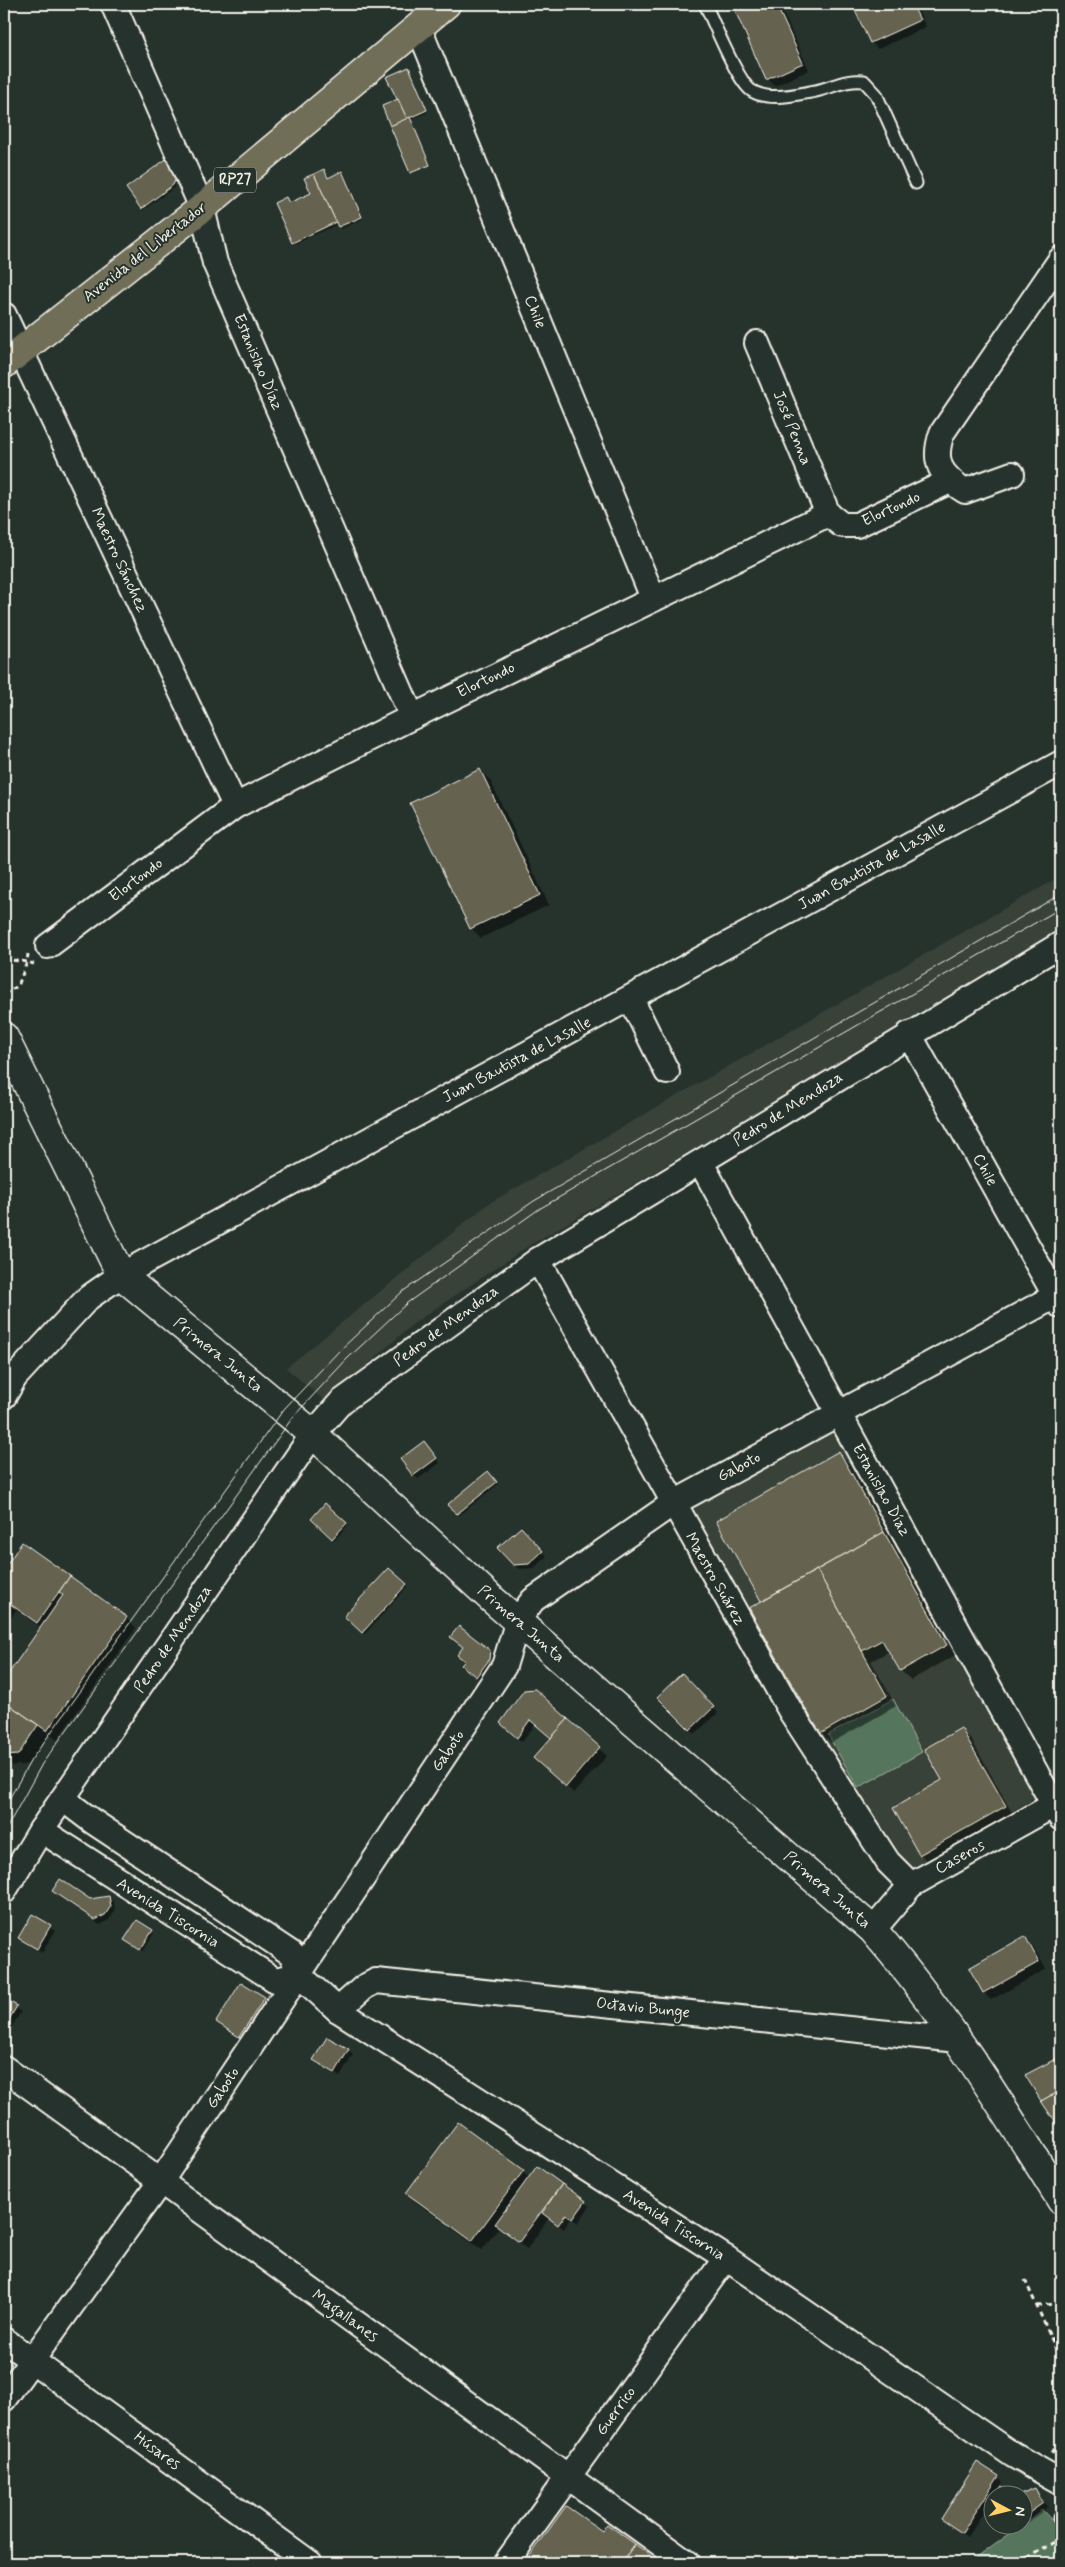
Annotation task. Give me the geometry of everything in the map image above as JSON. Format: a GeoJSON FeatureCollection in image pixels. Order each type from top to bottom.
{"type":"FeatureCollection","features":[{"type":"Feature","properties":{"kind":"main road","name":"Avenida del Libertador"},"geometry":{"type":"LineString","coordinates":[[12,358],[202,208],[443,5]]}},
{"type":"Feature","properties":{"kind":"street","name":"Estanislao Díaz"},"geometry":{"type":"LineString","coordinates":[[113,4],[202,208],[215,263],[412,717]]}},
{"type":"Feature","properties":{"kind":"street","name":"Chile"},"geometry":{"type":"LineString","coordinates":[[418,26],[653,598]]}},
{"type":"Feature","properties":{"kind":"street"},"geometry":{"type":"LineString","coordinates":[[1012,474],[965,491],[950,481],[940,466],[936,451],[942,433],[1061,259]]}},
{"type":"Feature","properties":{"kind":"street","name":"Maestro Sánchez"},"geometry":{"type":"LineString","coordinates":[[4,314],[12,358],[236,806]]}},
{"type":"Feature","properties":{"kind":"street","name":"José Penna"},"geometry":{"type":"LineString","coordinates":[[757,342],[828,514]]}},
{"type":"Feature","properties":{"kind":"street","name":"Elortondo"},"geometry":{"type":"LineString","coordinates":[[39,955],[236,806],[653,598],[828,514],[842,525],[857,525],[950,481]]}},
{"type":"Feature","properties":{"kind":"street","name":"Juan Bautista de Lasalle"},"geometry":{"type":"LineString","coordinates":[[8,1382],[88,1298],[120,1275],[1061,763]]}},
{"type":"Feature","properties":{"kind":"street","name":"Pedro de Mendoza"},"geometry":{"type":"LineString","coordinates":[[4,1891],[41,1830],[313,1434],[341,1402],[538,1260],[701,1163],[909,1034],[1061,944]]}},
{"type":"Feature","properties":{"kind":"street"},"geometry":{"type":"LineString","coordinates":[[631,998],[667,1072]]}},
{"type":"Feature","properties":{"kind":"street","name":"Chile"},"geometry":{"type":"LineString","coordinates":[[909,1034],[1059,1298]]}},
{"type":"Feature","properties":{"kind":"street","name":"Primera Junta"},"geometry":{"type":"LineString","coordinates":[[4,1037],[120,1275],[313,1434],[494,1601],[873,1930],[912,1974],[1058,2187]]}},
{"type":"Feature","properties":{"kind":"street","name":"Estanislao Díaz"},"geometry":{"type":"LineString","coordinates":[[701,1163],[1059,1808]]}},
{"type":"Feature","properties":{"kind":"street","name":"Maestro Suárez"},"geometry":{"type":"LineString","coordinates":[[538,1260],[672,1504],[790,1712],[888,1862],[911,1885]]}},
{"type":"Feature","properties":{"kind":"street","name":"Gaboto"},"geometry":{"type":"LineString","coordinates":[[4,2399],[161,2181],[504,1666],[518,1620],[533,1600],[672,1504],[839,1413],[1059,1298]]}},
{"type":"Feature","properties":{"kind":"street","name":"Avenida Tiscornia"},"geometry":{"type":"LineString","coordinates":[[63,1799],[92,1821],[292,1954],[299,1975],[338,2010],[726,2258],[1013,2455],[1055,2479]]}},
{"type":"Feature","properties":{"kind":"street","name":"Caseros"},"geometry":{"type":"LineString","coordinates":[[873,1930],[911,1885],[1059,1808]]}},
{"type":"Feature","properties":{"kind":"street","name":"Avenida Tiscornia"},"geometry":{"type":"LineString","coordinates":[[41,1830],[275,1980],[299,1975]]}},
{"type":"Feature","properties":{"kind":"street","name":"Octavio Bunge"},"geometry":{"type":"LineString","coordinates":[[338,2010],[364,1987],[376,1981],[958,2040]]}},
{"type":"Feature","properties":{"kind":"street","name":"Magallanes"},"geometry":{"type":"LineString","coordinates":[[4,2068],[687,2563]]}},
{"type":"Feature","properties":{"kind":"street","name":"Guerrico"},"geometry":{"type":"LineString","coordinates":[[506,2563],[726,2258]]}},
{"type":"Feature","properties":{"kind":"street","name":"Húsares"},"geometry":{"type":"LineString","coordinates":[[4,2340],[310,2563]]}},
{"type":"Feature","properties":{"kind":"lane"},"geometry":{"type":"LineString","coordinates":[[705,4],[741,80],[750,91],[760,95],[787,96],[825,89],[850,80],[864,81],[876,94],[916,183]]}},
{"type":"Feature","properties":{"kind":"path"},"geometry":{"type":"LineString","coordinates":[[4,959],[27,962],[39,955]]}},
{"type":"Feature","properties":{"kind":"path"},"geometry":{"type":"LineString","coordinates":[[4,994],[18,986],[27,962],[39,955]]}},
{"type":"Feature","properties":{"kind":"path"},"geometry":{"type":"LineString","coordinates":[[4,1616],[9,1608]]}},
{"type":"Feature","properties":{"kind":"path"},"geometry":{"type":"LineString","coordinates":[[1025,2280],[1061,2360]]}},
{"type":"Feature","properties":{"kind":"path"},"geometry":{"type":"LineString","coordinates":[[1037,2306],[1061,2303]]}},
{"type":"Feature","properties":{"kind":"path"},"geometry":{"type":"LineString","coordinates":[[1052,2339],[1061,2335]]}},
{"type":"Feature","properties":{"kind":"path"},"geometry":{"type":"LineString","coordinates":[[1019,2563],[1061,2538]]}},
{"type":"Feature","properties":{"kind":"path"},"geometry":{"type":"LineString","coordinates":[[1057,2563],[1061,2562]]}},
{"type":"Feature","properties":{"kind":"shaded area"},"geometry":{"type":"Polygon","coordinates":[[[1061,876],[1061,934],[530,1245],[414,1323],[326,1402],[286,1368],[488,1204],[1061,876]]]}},
{"type":"Feature","properties":{"kind":"shaded area"},"geometry":{"type":"Polygon","coordinates":[[[836,1426],[1040,1795],[910,1869],[803,1721],[681,1508],[836,1426]]]}},
{"type":"Feature","properties":{"kind":"green space"},"geometry":{"type":"Polygon","coordinates":[[[893,1699],[922,1752],[858,1788],[828,1735],[893,1699]]]}},
{"type":"Feature","properties":{"kind":"green space"},"geometry":{"type":"Polygon","coordinates":[[[1042,2510],[1061,2530],[1061,2563],[970,2563],[1009,2534],[1032,2534],[1032,2517],[1042,2510]]]}},
{"type":"Feature","properties":{"kind":"building"},"geometry":{"type":"Polygon","coordinates":[[[732,4],[776,4],[803,63],[766,80],[732,4]]]}},
{"type":"Feature","properties":{"kind":"building"},"geometry":{"type":"Polygon","coordinates":[[[852,4],[912,4],[920,20],[870,43],[852,4]]]}},
{"type":"Feature","properties":{"kind":"building"},"geometry":{"type":"Polygon","coordinates":[[[409,67],[427,110],[407,119],[386,77],[409,67]]]}},
{"type":"Feature","properties":{"kind":"building"},"geometry":{"type":"Polygon","coordinates":[[[398,99],[407,119],[390,126],[382,106],[398,99]]]}},
{"type":"Feature","properties":{"kind":"building"},"geometry":{"type":"Polygon","coordinates":[[[410,117],[430,165],[410,173],[390,126],[410,117]]]}},
{"type":"Feature","properties":{"kind":"building"},"geometry":{"type":"Polygon","coordinates":[[[169,157],[177,176],[173,185],[141,209],[126,188],[169,157]]]}},
{"type":"Feature","properties":{"kind":"building"},"geometry":{"type":"Polygon","coordinates":[[[324,169],[328,178],[342,171],[362,217],[338,227],[314,174],[324,169]]]}},
{"type":"Feature","properties":{"kind":"building"},"geometry":{"type":"Polygon","coordinates":[[[314,174],[336,222],[292,243],[274,203],[286,197],[289,203],[311,193],[304,178],[314,174]]]}},
{"type":"Feature","properties":{"kind":"building"},"geometry":{"type":"Polygon","coordinates":[[[480,769],[540,895],[470,929],[410,803],[480,769]]]}},
{"type":"Feature","properties":{"kind":"building"},"geometry":{"type":"Polygon","coordinates":[[[424,1441],[437,1458],[413,1476],[400,1459],[424,1441]]]}},
{"type":"Feature","properties":{"kind":"building"},"geometry":{"type":"Polygon","coordinates":[[[839,1451],[884,1532],[761,1601],[716,1521],[839,1451]]]}},
{"type":"Feature","properties":{"kind":"building"},"geometry":{"type":"Polygon","coordinates":[[[488,1471],[497,1482],[457,1514],[447,1505],[488,1471]]]}},
{"type":"Feature","properties":{"kind":"building"},"geometry":{"type":"Polygon","coordinates":[[[325,1503],[347,1523],[332,1539],[311,1519],[325,1503]]]}},
{"type":"Feature","properties":{"kind":"building"},"geometry":{"type":"Polygon","coordinates":[[[521,1527],[543,1551],[529,1564],[513,1565],[497,1548],[521,1527]]]}},
{"type":"Feature","properties":{"kind":"building"},"geometry":{"type":"Polygon","coordinates":[[[884,1532],[947,1645],[900,1671],[882,1640],[862,1651],[817,1570],[884,1532]]]}},
{"type":"Feature","properties":{"kind":"building"},"geometry":{"type":"Polygon","coordinates":[[[22,1542],[70,1576],[37,1623],[6,1601],[4,1605],[4,1569],[22,1542]]]}},
{"type":"Feature","properties":{"kind":"building"},"geometry":{"type":"Polygon","coordinates":[[[389,1568],[407,1584],[362,1633],[344,1616],[389,1568]]]}},
{"type":"Feature","properties":{"kind":"building"},"geometry":{"type":"Polygon","coordinates":[[[817,1570],[887,1696],[820,1734],[749,1608],[817,1570]]]}},
{"type":"Feature","properties":{"kind":"building"},"geometry":{"type":"Polygon","coordinates":[[[70,1576],[127,1617],[47,1731],[4,1701],[4,1680],[63,1595],[59,1592],[70,1576]]]}},
{"type":"Feature","properties":{"kind":"building"},"geometry":{"type":"Polygon","coordinates":[[[459,1626],[490,1650],[489,1660],[476,1677],[461,1665],[465,1661],[457,1655],[463,1647],[450,1637],[459,1626]]]}},
{"type":"Feature","properties":{"kind":"building"},"geometry":{"type":"Polygon","coordinates":[[[682,1673],[714,1707],[690,1730],[657,1697],[682,1673]]]}},
{"type":"Feature","properties":{"kind":"building"},"geometry":{"type":"Polygon","coordinates":[[[535,1689],[568,1719],[551,1738],[530,1720],[517,1738],[500,1723],[524,1690],[535,1689]]]}},
{"type":"Feature","properties":{"kind":"building"},"geometry":{"type":"Polygon","coordinates":[[[4,1701],[38,1725],[18,1755],[4,1756],[4,1701]]]}},
{"type":"Feature","properties":{"kind":"building"},"geometry":{"type":"Polygon","coordinates":[[[568,1719],[600,1747],[566,1787],[533,1758],[568,1719]]]}},
{"type":"Feature","properties":{"kind":"building"},"geometry":{"type":"Polygon","coordinates":[[[961,1728],[1006,1806],[919,1855],[893,1808],[942,1780],[924,1749],[961,1728]]]}},
{"type":"Feature","properties":{"kind":"building"},"geometry":{"type":"Polygon","coordinates":[[[60,1879],[90,1899],[109,1896],[111,1906],[105,1915],[95,1920],[52,1891],[60,1879]]]}},
{"type":"Feature","properties":{"kind":"building"},"geometry":{"type":"Polygon","coordinates":[[[32,1914],[51,1925],[37,1949],[18,1938],[32,1914]]]}},
{"type":"Feature","properties":{"kind":"building"},"geometry":{"type":"Polygon","coordinates":[[[137,1920],[153,1930],[140,1950],[124,1940],[137,1920]]]}},
{"type":"Feature","properties":{"kind":"building"},"geometry":{"type":"Polygon","coordinates":[[[1025,1936],[1039,1962],[983,1993],[969,1968],[1025,1936]]]}},
{"type":"Feature","properties":{"kind":"building"},"geometry":{"type":"Polygon","coordinates":[[[241,1982],[265,1997],[239,2037],[216,2022],[241,1982]]]}},
{"type":"Feature","properties":{"kind":"building"},"geometry":{"type":"Polygon","coordinates":[[[4,1998],[17,2006],[4,2028],[4,1998]]]}},
{"type":"Feature","properties":{"kind":"building"},"geometry":{"type":"Polygon","coordinates":[[[327,2037],[349,2049],[335,2073],[313,2060],[327,2037]]]}},
{"type":"Feature","properties":{"kind":"building"},"geometry":{"type":"Polygon","coordinates":[[[1061,2056],[1061,2090],[1041,2101],[1025,2075],[1061,2056]]]}},
{"type":"Feature","properties":{"kind":"building"},"geometry":{"type":"Polygon","coordinates":[[[1061,2090],[1061,2124],[1058,2126],[1041,2101],[1061,2090]]]}},
{"type":"Feature","properties":{"kind":"building"},"geometry":{"type":"Polygon","coordinates":[[[458,2122],[524,2170],[472,2241],[406,2193],[458,2122]]]}},
{"type":"Feature","properties":{"kind":"building"},"geometry":{"type":"Polygon","coordinates":[[[537,2166],[562,2184],[519,2242],[495,2224],[537,2166]]]}},
{"type":"Feature","properties":{"kind":"building"},"geometry":{"type":"Polygon","coordinates":[[[562,2184],[586,2201],[573,2219],[566,2214],[558,2225],[542,2213],[562,2184]]]}},
{"type":"Feature","properties":{"kind":"building"},"geometry":{"type":"Polygon","coordinates":[[[977,2462],[999,2476],[994,2484],[982,2484],[982,2502],[962,2533],[941,2519],[977,2462]]]}},
{"type":"Feature","properties":{"kind":"building"},"geometry":{"type":"Polygon","coordinates":[[[1035,2488],[1043,2503],[1032,2511],[1032,2489],[1035,2488]]]}},
{"type":"Feature","properties":{"kind":"building"},"geometry":{"type":"Polygon","coordinates":[[[566,2506],[602,2531],[607,2524],[635,2544],[621,2563],[525,2563],[566,2506]]]}},
{"type":"Feature","properties":{"kind":"building"},"geometry":{"type":"Polygon","coordinates":[[[635,2544],[658,2561],[656,2563],[621,2563],[635,2544]]]}},
{"type":"Feature","properties":{"kind":"tram line"},"geometry":{"type":"LineString","coordinates":[[4,1808],[31,1760],[284,1409],[339,1351],[402,1292],[534,1201],[1061,894]]}},
{"type":"Feature","properties":{"kind":"tram line"},"geometry":{"type":"LineString","coordinates":[[4,1833],[42,1764],[293,1417],[347,1359],[407,1303],[539,1209],[1061,908]]}}]}
